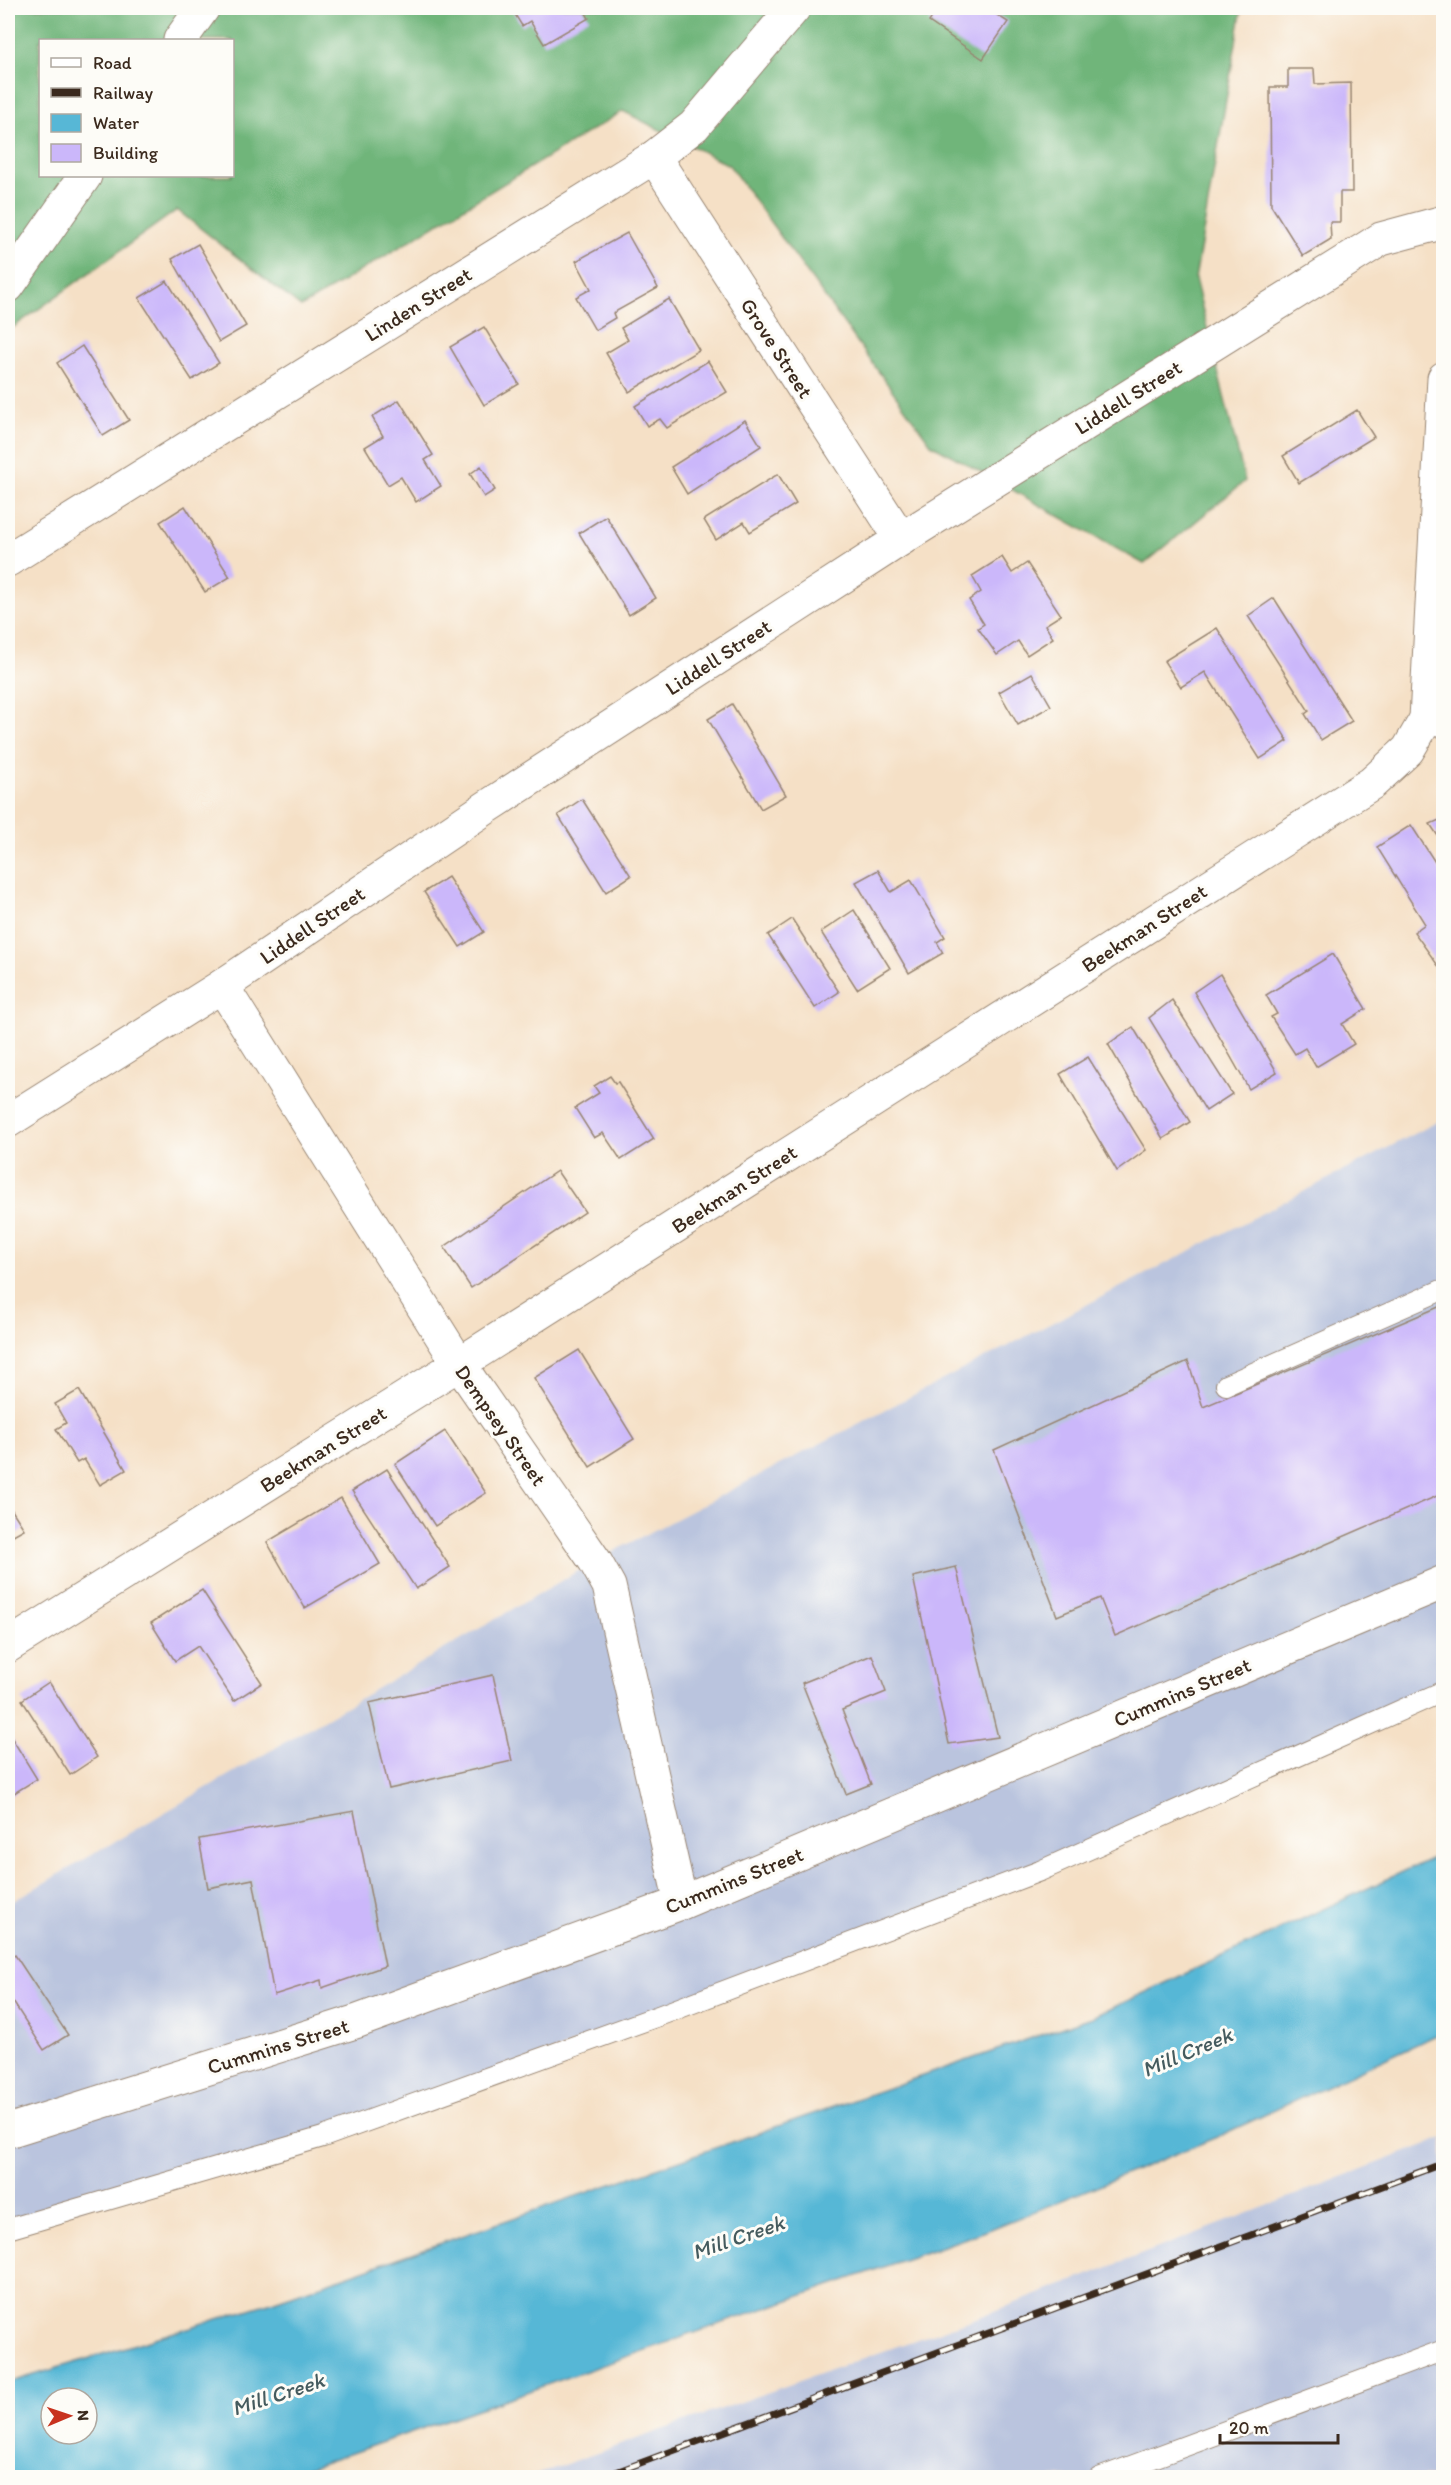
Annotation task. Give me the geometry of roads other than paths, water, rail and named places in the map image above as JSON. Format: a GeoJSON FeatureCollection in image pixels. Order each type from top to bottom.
{"type":"FeatureCollection","features":[{"type":"Feature","properties":{"kind":"street"},"geometry":{"type":"LineString","coordinates":[[181,39],[203,8]]}},
{"type":"Feature","properties":{"kind":"street","name":"Linden Street"},"geometry":{"type":"LineString","coordinates":[[8,560],[654,157],[694,126],[794,8]]}},
{"type":"Feature","properties":{"kind":"street","name":"Grove Street"},"geometry":{"type":"LineString","coordinates":[[654,157],[900,539]]}},
{"type":"Feature","properties":{"kind":"street"},"geometry":{"type":"LineString","coordinates":[[8,285],[84,177]]}},
{"type":"Feature","properties":{"kind":"street","name":"Liddell Street"},"geometry":{"type":"LineString","coordinates":[[8,1121],[222,986],[496,800],[900,539],[1381,239],[1443,222]]}},
{"type":"Feature","properties":{"kind":"street"},"geometry":{"type":"LineString","coordinates":[[1435,720],[1443,378]]}},
{"type":"Feature","properties":{"kind":"street","name":"Beekman Street"},"geometry":{"type":"LineString","coordinates":[[8,1646],[459,1364],[1372,783],[1408,750],[1435,720]]}},
{"type":"Feature","properties":{"kind":"street","name":"Dempsey Street"},"geometry":{"type":"LineString","coordinates":[[222,986],[459,1364],[595,1561],[609,1586],[681,1903]]}},
{"type":"Feature","properties":{"kind":"street","name":"Cummins Street"},"geometry":{"type":"LineString","coordinates":[[8,2131],[358,2021],[681,1903],[1443,1582]]}},
{"type":"Feature","properties":{"kind":"lane"},"geometry":{"type":"LineString","coordinates":[[1226,1385],[1443,1289]]}},
{"type":"Feature","properties":{"kind":"lane"},"geometry":{"type":"LineString","coordinates":[[8,2229],[323,2137],[673,2011],[1040,1871],[1443,1691]]}},
{"type":"Feature","properties":{"kind":"lane"},"geometry":{"type":"LineString","coordinates":[[1099,2478],[1443,2350]]}},
{"type":"Feature","properties":{"kind":"water","name":"Mill Creek"},"geometry":{"type":"Polygon","coordinates":[[[1443,1853],[1443,2032],[1217,2137],[986,2231],[283,2477],[8,2477],[8,2383],[263,2305],[1095,2016],[1443,1853]]]}},
{"type":"Feature","properties":{"kind":"railway"},"geometry":{"type":"LineString","coordinates":[[600,2478],[1444,2163]]}}]}
